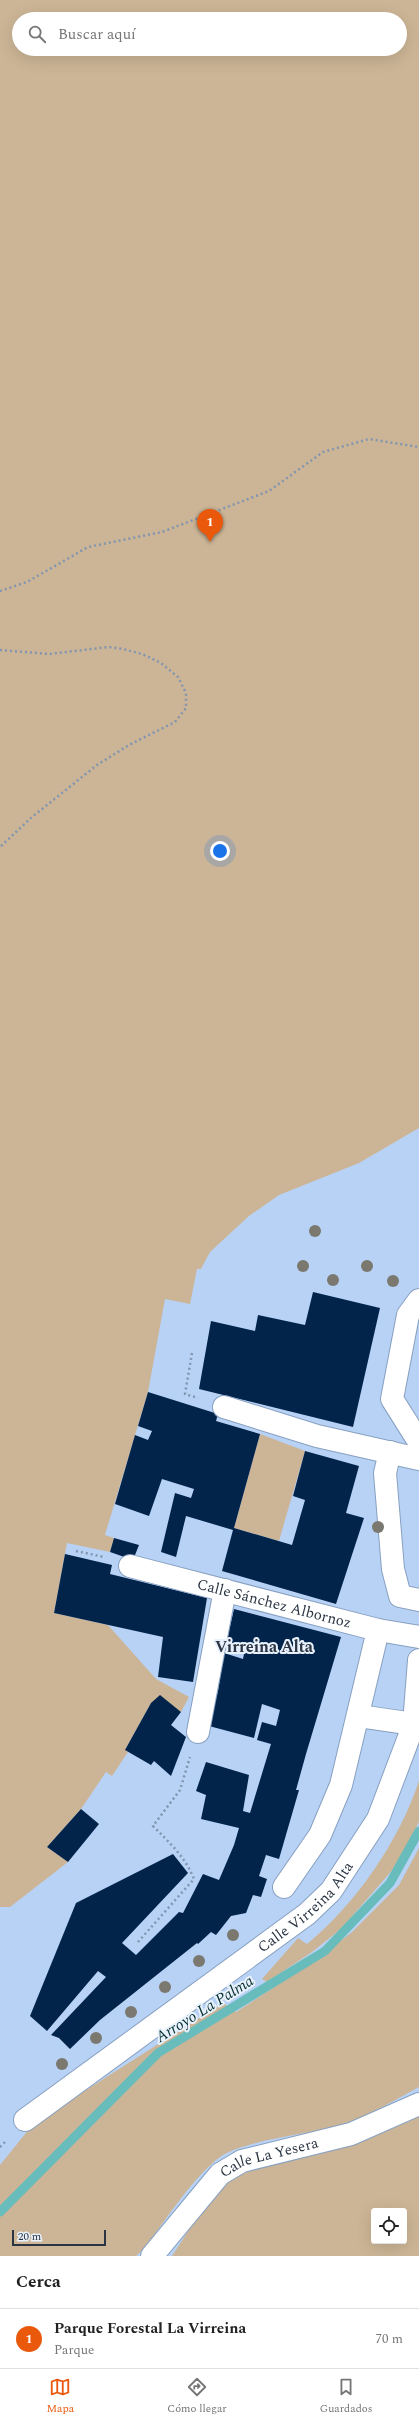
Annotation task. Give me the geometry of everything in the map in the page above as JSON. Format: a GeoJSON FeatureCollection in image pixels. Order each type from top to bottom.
{"type":"FeatureCollection","features":[{"type":"Feature","properties":{"kind":"street"},"geometry":{"type":"LineString","coordinates":[[414,1308],[392,1399],[419,1442]]}},
{"type":"Feature","properties":{"kind":"street"},"geometry":{"type":"LineString","coordinates":[[224,1407],[318,1436],[419,1459]]}},
{"type":"Feature","properties":{"kind":"street"},"geometry":{"type":"LineString","coordinates":[[390,1452],[385,1473],[393,1569],[400,1596],[419,1600]]}},
{"type":"Feature","properties":{"kind":"street","name":"Calle Sánchez Albornoz"},"geometry":{"type":"LineString","coordinates":[[130,1566],[378,1630],[419,1637]]}},
{"type":"Feature","properties":{"kind":"street"},"geometry":{"type":"LineString","coordinates":[[198,1732],[225,1590]]}},
{"type":"Feature","properties":{"kind":"street"},"geometry":{"type":"LineString","coordinates":[[284,1887],[320,1835],[342,1785],[378,1630]]}},
{"type":"Feature","properties":{"kind":"street","name":"Calle Virreina Alta"},"geometry":{"type":"LineString","coordinates":[[25,2120],[301,1919],[331,1891],[378,1819],[414,1724],[419,1660]]}},
{"type":"Feature","properties":{"kind":"street"},"geometry":{"type":"LineString","coordinates":[[359,1716],[414,1724]]}},
{"type":"Feature","properties":{"kind":"street","name":"Calle La Yesera"},"geometry":{"type":"LineString","coordinates":[[152,2256],[220,2174],[242,2161],[350,2134],[419,2104]]}},
{"type":"Feature","properties":{"kind":"path"},"geometry":{"type":"LineString","coordinates":[[0,591],[27,582],[88,547],[162,532],[268,491],[323,452],[369,439],[419,448]]}},
{"type":"Feature","properties":{"kind":"path"},"geometry":{"type":"LineString","coordinates":[[0,650],[49,654],[109,647],[123,649],[142,654],[161,663],[178,677],[186,693],[186,708],[174,722],[129,744],[97,764],[32,817],[0,847]]}},
{"type":"Feature","properties":{"kind":"path"},"geometry":{"type":"LineString","coordinates":[[192,1353],[185,1394],[195,1397]]}},
{"type":"Feature","properties":{"kind":"path"},"geometry":{"type":"LineString","coordinates":[[138,1942],[194,1879],[191,1870],[177,1850],[153,1826],[180,1790],[198,1732]]}},
{"type":"Feature","properties":{"kind":"shaded area"},"geometry":{"type":"Polygon","coordinates":[[[0,0],[419,0],[419,1128],[359,1163],[279,1195],[249,1216],[210,1252],[201,1269],[197,1269],[190,1304],[165,1299],[148,1392],[105,1535],[114,1538],[110,1552],[67,1543],[54,1613],[108,1625],[156,1679],[189,1697],[181,1712],[151,1703],[125,1750],[128,1752],[112,1776],[106,1772],[81,1809],[47,1847],[68,1862],[10,1907],[0,1907],[0,0]]]}},
{"type":"Feature","properties":{"kind":"shaded area"},"geometry":{"type":"Polygon","coordinates":[[[260,1434],[305,1451],[279,1541],[234,1528],[260,1434]]]}},
{"type":"Feature","properties":{"kind":"shaded area"},"geometry":{"type":"Polygon","coordinates":[[[419,1781],[419,1822],[395,1867],[341,1929],[312,1952],[267,1982],[262,1979],[298,1938],[307,1944],[325,1928],[359,1891],[388,1848],[400,1826],[419,1781]]]}},
{"type":"Feature","properties":{"kind":"shaded area"},"geometry":{"type":"Polygon","coordinates":[[[419,1848],[419,2087],[374,2111],[346,2123],[259,2142],[227,2153],[216,2160],[196,2180],[177,2203],[143,2250],[136,2256],[0,2256],[0,2165],[34,2123],[223,2003],[236,2012],[320,1957],[352,1932],[399,1885],[419,1848]]]}},
{"type":"Feature","properties":{"kind":"shaded area"},"geometry":{"type":"Polygon","coordinates":[[[419,2114],[419,2256],[172,2256],[205,2205],[233,2177],[419,2114]]]}},
{"type":"Feature","properties":{"kind":"building"},"geometry":{"type":"Polygon","coordinates":[[[313,1292],[380,1308],[353,1427],[199,1389],[211,1321],[255,1331],[258,1315],[305,1325],[313,1292]]]}},
{"type":"Feature","properties":{"kind":"building"},"geometry":{"type":"Polygon","coordinates":[[[148,1392],[218,1414],[216,1421],[260,1434],[234,1528],[292,1545],[305,1500],[293,1496],[305,1451],[359,1466],[346,1513],[364,1518],[336,1604],[222,1571],[233,1530],[186,1516],[176,1557],[161,1552],[175,1493],[191,1498],[194,1489],[162,1479],[149,1516],[115,1504],[135,1435],[148,1440],[152,1431],[138,1426],[148,1392]]]}},
{"type":"Feature","properties":{"kind":"building"},"geometry":{"type":"Polygon","coordinates":[[[114,1538],[139,1545],[133,1560],[110,1552],[114,1538]]]}},
{"type":"Feature","properties":{"kind":"building"},"geometry":{"type":"Polygon","coordinates":[[[65,1554],[112,1565],[110,1574],[207,1598],[193,1682],[158,1677],[163,1637],[54,1613],[65,1554]]]}},
{"type":"Feature","properties":{"kind":"building"},"geometry":{"type":"Polygon","coordinates":[[[234,1609],[341,1637],[306,1754],[296,1790],[299,1790],[279,1859],[266,1855],[259,1876],[267,1879],[261,1897],[253,1895],[246,1913],[231,1916],[216,1935],[211,1932],[198,1944],[197,1943],[100,2020],[70,2049],[59,2038],[51,2035],[106,1977],[98,1971],[47,2031],[30,2016],[76,1903],[173,1854],[188,1873],[122,1943],[136,1955],[179,1912],[183,1913],[203,1874],[219,1880],[234,1845],[239,1828],[201,1819],[206,1795],[196,1791],[206,1762],[249,1775],[243,1811],[250,1813],[271,1744],[257,1740],[262,1722],[276,1726],[280,1710],[262,1704],[254,1738],[209,1726],[218,1691],[224,1653],[243,1659],[245,1649],[226,1644],[234,1609]]]}},
{"type":"Feature","properties":{"kind":"building"},"geometry":{"type":"Polygon","coordinates":[[[160,1695],[181,1712],[171,1725],[186,1737],[171,1776],[154,1761],[151,1765],[125,1750],[151,1703],[160,1695]]]}},
{"type":"Feature","properties":{"kind":"building"},"geometry":{"type":"Polygon","coordinates":[[[81,1809],[99,1824],[68,1862],[47,1847],[81,1809]]]}},
{"type":"Feature","properties":{"kind":"waterway","name":"Arroyo La Palma"},"geometry":{"type":"LineString","coordinates":[[0,2212],[158,2053],[325,1951],[390,1883],[419,1831]]}},
{"type":"Feature","properties":{"kind":"place","name":"Parque Forestal La Virreina"},"geometry":{"type":"Point","coordinates":[210,542]}},
{"type":"Feature","properties":{"kind":"district","name":"Virreina Alta"},"geometry":{"type":"Point","coordinates":[264,1646]}}]}
